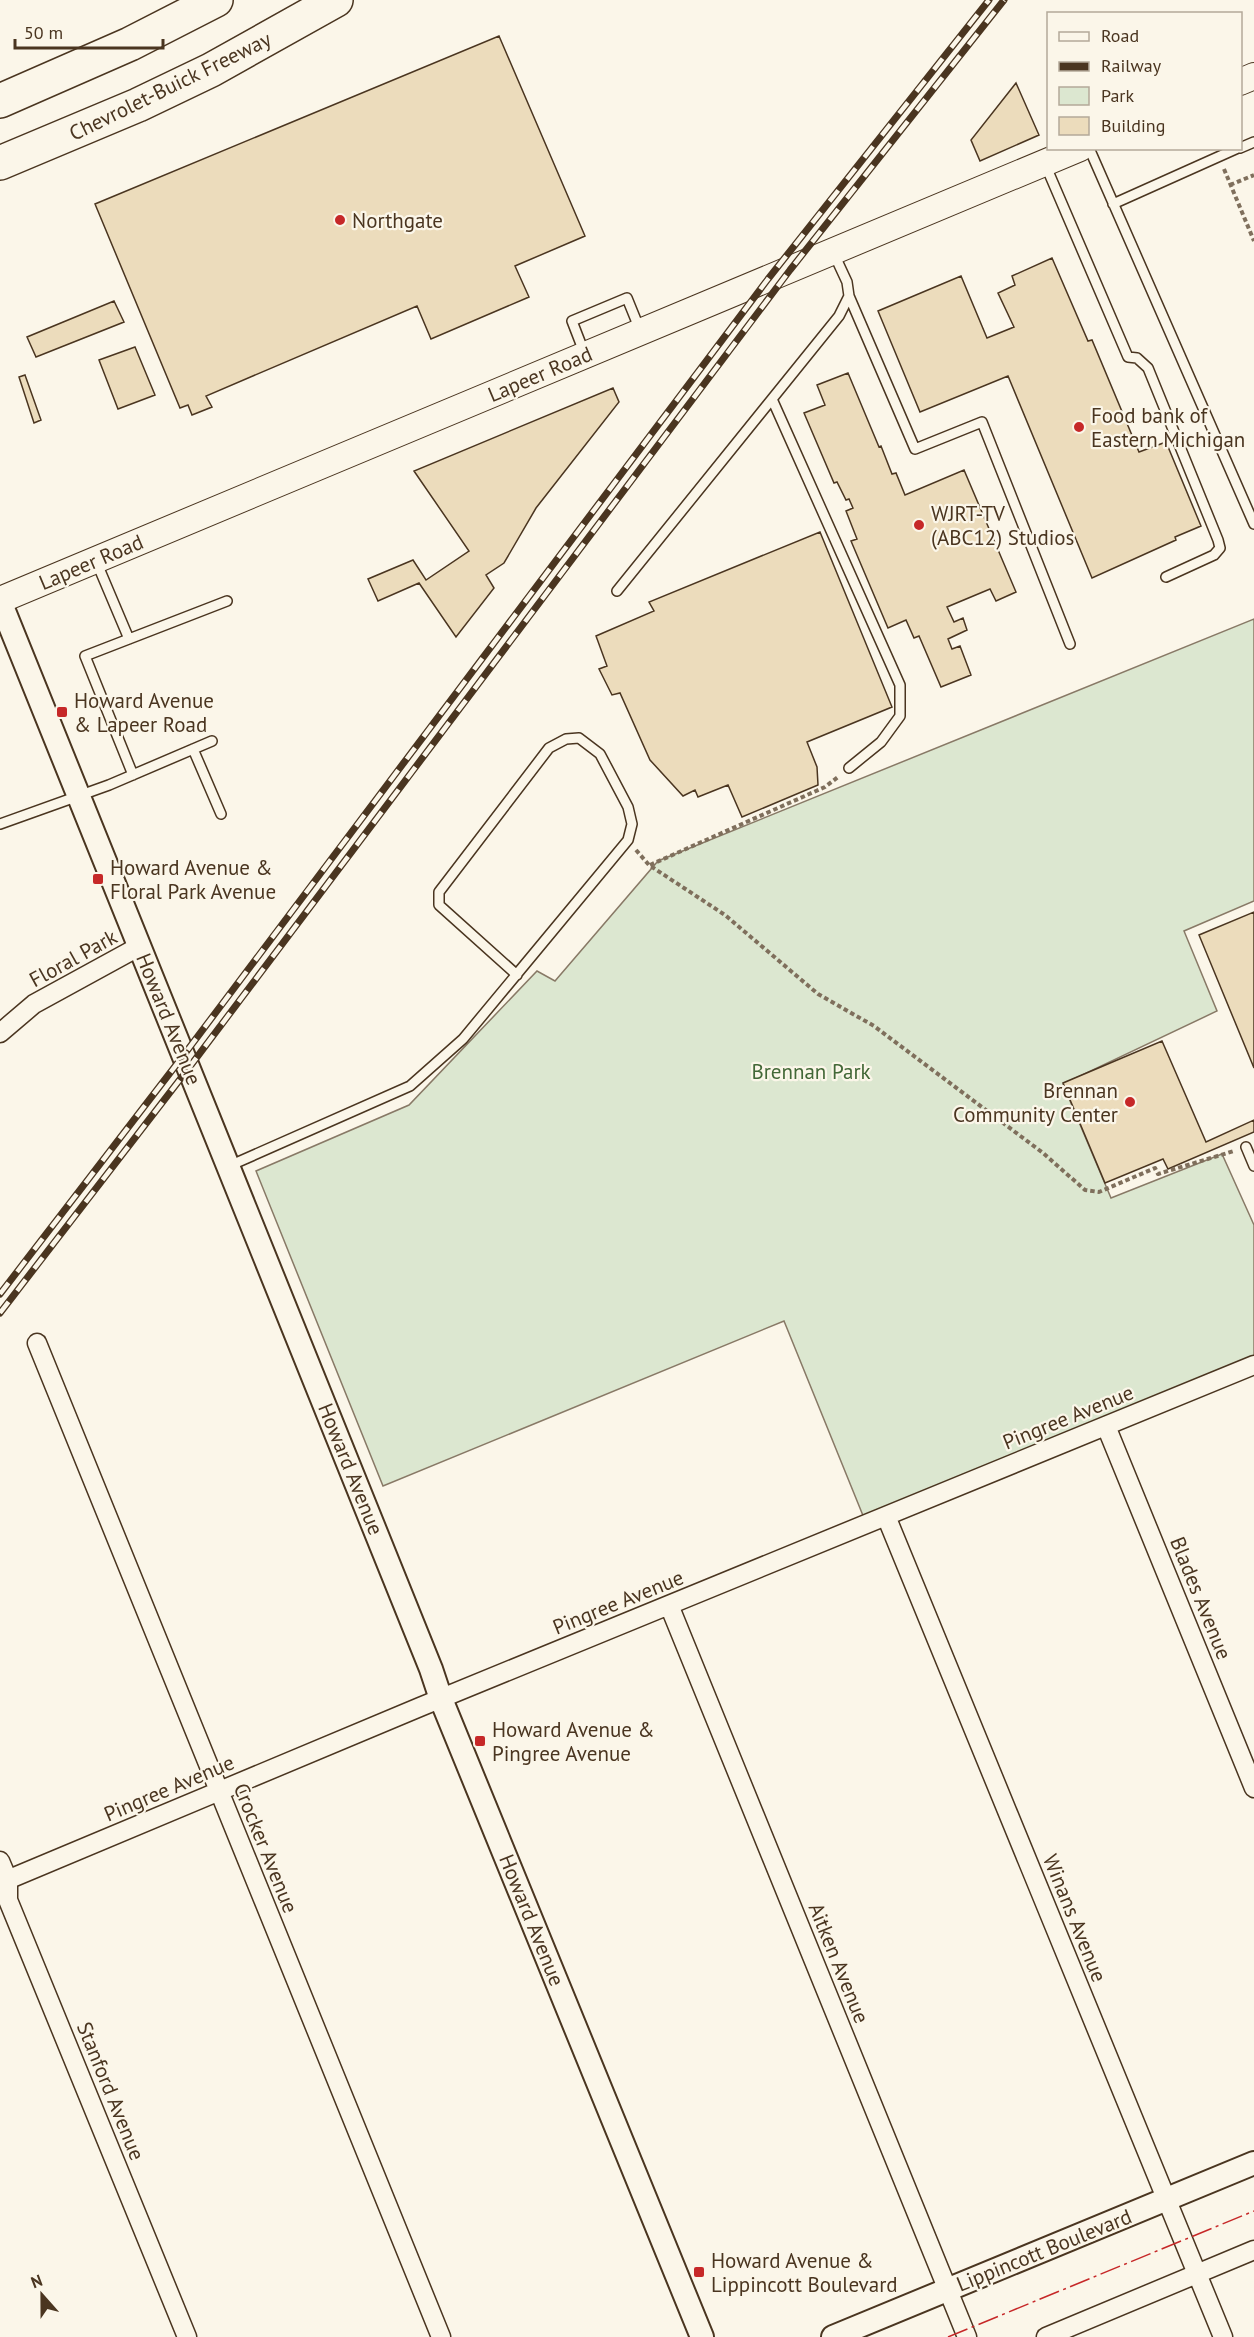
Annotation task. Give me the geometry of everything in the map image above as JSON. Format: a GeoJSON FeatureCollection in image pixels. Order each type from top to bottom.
{"type":"FeatureCollection","features":[{"type":"Feature","properties":{"kind":"highway"},"geometry":{"type":"LineString","coordinates":[[0,101],[130,44],[216,0]]}},
{"type":"Feature","properties":{"kind":"highway","name":"Chevrolet-Buick Freeway"},"geometry":{"type":"LineString","coordinates":[[6,161],[138,105],[211,70],[336,0]]}},
{"type":"Feature","properties":{"kind":"main road","name":"Lapeer Road"},"geometry":{"type":"LineString","coordinates":[[0,601],[1076,150]]}},
{"type":"Feature","properties":{"kind":"street","name":"Howard Avenue"},"geometry":{"type":"LineString","coordinates":[[0,601],[229,1166],[441,1699],[702,2337]]}},
{"type":"Feature","properties":{"kind":"street","name":"Floral Park"},"geometry":{"type":"LineString","coordinates":[[0,1033],[34,1004],[140,946]]}},
{"type":"Feature","properties":{"kind":"street","name":"Crocker Avenue"},"geometry":{"type":"LineString","coordinates":[[37,1342],[441,2337]]}},
{"type":"Feature","properties":{"kind":"street","name":"Pingree Avenue"},"geometry":{"type":"LineString","coordinates":[[4,1882],[218,1791],[1254,1365]]}},
{"type":"Feature","properties":{"kind":"street","name":"Blades Avenue"},"geometry":{"type":"LineString","coordinates":[[1106,1426],[1254,1788]]}},
{"type":"Feature","properties":{"kind":"street","name":"Winans Avenue"},"geometry":{"type":"LineString","coordinates":[[886,1516],[1223,2337]]}},
{"type":"Feature","properties":{"kind":"street","name":"Aitken Avenue"},"geometry":{"type":"LineString","coordinates":[[669,1605],[967,2337]]}},
{"type":"Feature","properties":{"kind":"street","name":"Stanford Avenue"},"geometry":{"type":"LineString","coordinates":[[0,1861],[8,1900],[187,2337]]}},
{"type":"Feature","properties":{"kind":"street","name":"Lippincott Boulevard"},"geometry":{"type":"LineString","coordinates":[[833,2337],[1254,2163]]}},
{"type":"Feature","properties":{"kind":"street"},"geometry":{"type":"LineString","coordinates":[[1046,2337],[1254,2250]]}},
{"type":"Feature","properties":{"kind":"lane"},"geometry":{"type":"LineString","coordinates":[[1090,150],[1254,524]]}},
{"type":"Feature","properties":{"kind":"lane"},"geometry":{"type":"LineString","coordinates":[[1113,204],[1235,150]]}},
{"type":"Feature","properties":{"kind":"lane"},"geometry":{"type":"LineString","coordinates":[[1045,164],[1128,357],[1137,358],[1148,368],[1218,540],[1220,548],[1214,555],[1166,577]]}},
{"type":"Feature","properties":{"kind":"lane"},"geometry":{"type":"LineString","coordinates":[[833,252],[847,282],[849,296],[915,449],[982,422],[1070,644]]}},
{"type":"Feature","properties":{"kind":"lane"},"geometry":{"type":"LineString","coordinates":[[617,591],[839,316],[849,296]]}},
{"type":"Feature","properties":{"kind":"lane"},"geometry":{"type":"LineString","coordinates":[[585,355],[572,321],[627,298],[641,332]]}},
{"type":"Feature","properties":{"kind":"lane"},"geometry":{"type":"LineString","coordinates":[[772,399],[900,685],[900,716],[881,742],[849,768]]}},
{"type":"Feature","properties":{"kind":"lane"},"geometry":{"type":"LineString","coordinates":[[95,560],[129,639]]}},
{"type":"Feature","properties":{"kind":"lane"},"geometry":{"type":"LineString","coordinates":[[133,775],[85,656],[227,601]]}},
{"type":"Feature","properties":{"kind":"lane"},"geometry":{"type":"LineString","coordinates":[[229,1166],[410,1086],[463,1040],[517,975],[628,840],[632,824],[628,807],[600,754],[579,738],[566,740],[549,748],[439,891],[439,905],[517,975]]}},
{"type":"Feature","properties":{"kind":"lane"},"geometry":{"type":"LineString","coordinates":[[0,824],[80,796],[212,741]]}},
{"type":"Feature","properties":{"kind":"lane"},"geometry":{"type":"LineString","coordinates":[[193,749],[221,814]]}},
{"type":"Feature","properties":{"kind":"lane"},"geometry":{"type":"LineString","coordinates":[[1246,1148],[1254,1166]]}},
{"type":"Feature","properties":{"kind":"path"},"geometry":{"type":"LineString","coordinates":[[1219,157],[1254,241]]}},
{"type":"Feature","properties":{"kind":"path"},"geometry":{"type":"LineString","coordinates":[[1230,184],[1254,175]]}},
{"type":"Feature","properties":{"kind":"path"},"geometry":{"type":"LineString","coordinates":[[649,865],[825,787],[849,768]]}},
{"type":"Feature","properties":{"kind":"path"},"geometry":{"type":"LineString","coordinates":[[628,840],[649,865],[725,915],[818,994],[874,1026],[1043,1153],[1085,1190],[1099,1192],[1155,1168],[1158,1174],[1246,1148]]}},
{"type":"Feature","properties":{"kind":"green space","name":"Brennan Park"},"geometry":{"type":"Polygon","coordinates":[[[1254,619],[1254,901],[1184,931],[1217,1011],[1063,1084],[1111,1198],[1222,1154],[1254,1225],[1254,1356],[864,1518],[784,1321],[383,1486],[256,1171],[409,1105],[537,971],[555,981],[658,861],[1254,619]]]}},
{"type":"Feature","properties":{"kind":"building","name":"Northgate"},"geometry":{"type":"Polygon","coordinates":[[[499,36],[585,236],[515,266],[529,297],[431,339],[417,306],[206,396],[212,407],[192,415],[188,405],[180,408],[95,204],[499,36]]]}},
{"type":"Feature","properties":{"kind":"building"},"geometry":{"type":"Polygon","coordinates":[[[1016,83],[1039,135],[980,161],[971,140],[1016,83]]]}},
{"type":"Feature","properties":{"kind":"building","name":"Food bank of Eastern Michigan"},"geometry":{"type":"Polygon","coordinates":[[[1052,258],[1088,341],[1092,340],[1139,452],[1166,442],[1201,526],[1175,537],[1176,540],[1092,578],[1008,376],[920,412],[878,311],[961,276],[987,338],[1014,327],[998,293],[1015,285],[1012,276],[1052,258]]]}},
{"type":"Feature","properties":{"kind":"building"},"geometry":{"type":"Polygon","coordinates":[[[114,301],[124,322],[36,357],[27,337],[114,301]]]}},
{"type":"Feature","properties":{"kind":"building"},"geometry":{"type":"Polygon","coordinates":[[[135,347],[155,395],[118,409],[99,360],[135,347]]]}},
{"type":"Feature","properties":{"kind":"building","name":"WJRT-TV (ABC12) Studios"},"geometry":{"type":"Polygon","coordinates":[[[848,373],[879,447],[881,446],[892,474],[896,473],[905,495],[964,470],[1016,592],[996,601],[990,589],[947,607],[954,622],[963,618],[967,630],[948,639],[952,649],[960,646],[971,675],[941,687],[919,636],[914,638],[906,620],[888,628],[851,541],[857,539],[846,511],[853,508],[837,482],[834,483],[804,413],[825,405],[817,385],[848,373]]]}},
{"type":"Feature","properties":{"kind":"building"},"geometry":{"type":"Polygon","coordinates":[[[25,375],[41,420],[34,423],[19,377],[25,375]]]}},
{"type":"Feature","properties":{"kind":"building"},"geometry":{"type":"Polygon","coordinates":[[[613,388],[619,402],[536,508],[504,563],[486,575],[494,588],[456,637],[419,583],[378,601],[368,579],[413,560],[426,580],[469,551],[414,471],[613,388]]]}},
{"type":"Feature","properties":{"kind":"building"},"geometry":{"type":"Polygon","coordinates":[[[820,532],[892,707],[807,742],[817,767],[818,785],[742,817],[728,785],[698,797],[695,790],[683,796],[650,760],[620,693],[612,695],[599,669],[607,666],[596,636],[654,611],[649,602],[820,532]]]}},
{"type":"Feature","properties":{"kind":"building"},"geometry":{"type":"Polygon","coordinates":[[[1254,912],[1254,1068],[1199,935],[1254,912]]]}},
{"type":"Feature","properties":{"kind":"building","name":"Brennan Community Center"},"geometry":{"type":"Polygon","coordinates":[[[1162,1041],[1206,1142],[1254,1120],[1254,1132],[1168,1169],[1163,1159],[1105,1183],[1063,1083],[1162,1041]]]}},
{"type":"Feature","properties":{"kind":"railway"},"geometry":{"type":"LineString","coordinates":[[0,1294],[183,1056],[768,279],[989,0]]}},
{"type":"Feature","properties":{"kind":"railway"},"geometry":{"type":"LineString","coordinates":[[0,1313],[188,1069],[790,270],[1004,0]]}},
{"type":"Feature","properties":{"kind":"power"},"geometry":{"type":"LineString","coordinates":[[948,2337],[1254,2211]]}},
{"type":"Feature","properties":{"kind":"place","name":"Northgate"},"geometry":{"type":"Point","coordinates":[340,220]}},
{"type":"Feature","properties":{"kind":"place","name":"Food bank of Eastern Michigan"},"geometry":{"type":"Point","coordinates":[1079,427]}},
{"type":"Feature","properties":{"kind":"place","name":"WJRT-TV (ABC12) Studios"},"geometry":{"type":"Point","coordinates":[919,525]}},
{"type":"Feature","properties":{"kind":"place","name":"Howard Avenue & Lapeer Road"},"geometry":{"type":"Point","coordinates":[62,712]}},
{"type":"Feature","properties":{"kind":"place","name":"Howard Avenue & Floral Park Avenue"},"geometry":{"type":"Point","coordinates":[98,879]}},
{"type":"Feature","properties":{"kind":"place","name":"Brennan Community Center"},"geometry":{"type":"Point","coordinates":[1130,1102]}},
{"type":"Feature","properties":{"kind":"place","name":"Howard Avenue & Pingree Avenue"},"geometry":{"type":"Point","coordinates":[480,1741]}},
{"type":"Feature","properties":{"kind":"place","name":"Howard Avenue & Lippincott Boulevard"},"geometry":{"type":"Point","coordinates":[699,2272]}}]}
